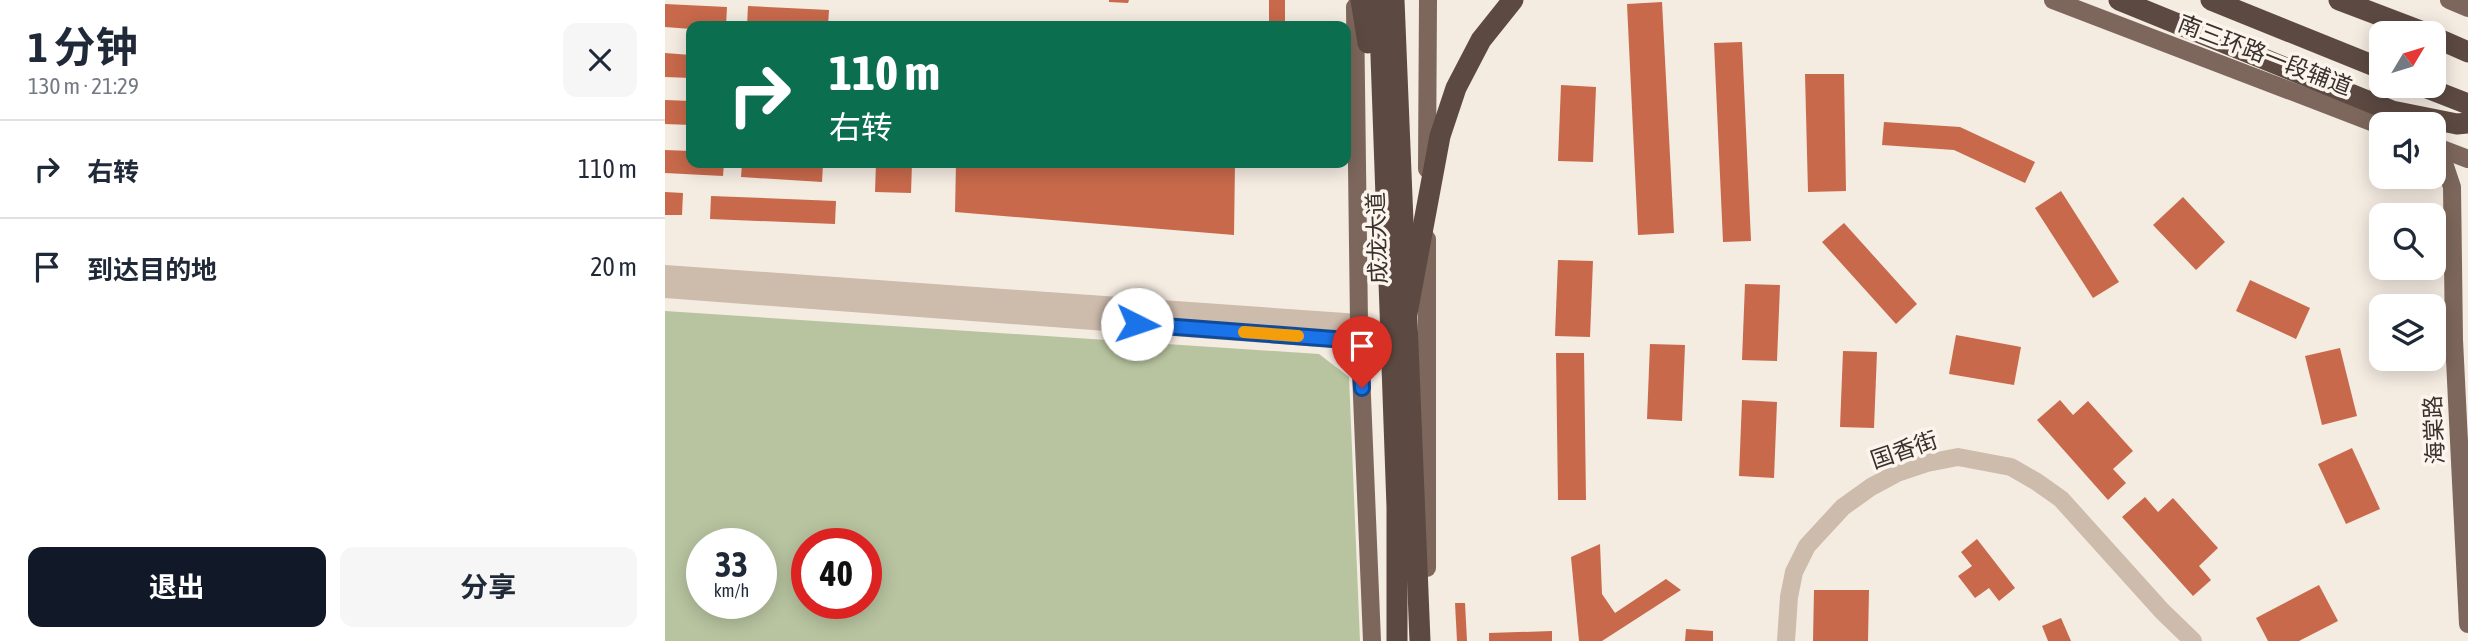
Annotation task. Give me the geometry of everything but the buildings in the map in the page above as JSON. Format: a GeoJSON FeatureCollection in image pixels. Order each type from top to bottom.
{"type":"FeatureCollection","features":[{"type":"Feature","properties":{"kind":"highway"},"geometry":{"type":"LineString","coordinates":[[1361,0],[1372,82],[1374,204],[1398,320]]}},
{"type":"Feature","properties":{"kind":"highway","name":"成龙大道"},"geometry":{"type":"LineString","coordinates":[[1379,0],[1398,320],[1405,506],[1422,641]]}},
{"type":"Feature","properties":{"kind":"highway","name":"成龙大道"},"geometry":{"type":"LineString","coordinates":[[1394,0],[1398,320]]}},
{"type":"Feature","properties":{"kind":"highway"},"geometry":{"type":"LineString","coordinates":[[1398,320],[1440,135],[1456,88],[1482,40],[1513,0]]}},
{"type":"Feature","properties":{"kind":"highway"},"geometry":{"type":"LineString","coordinates":[[2119,0],[2392,111],[2458,124],[2468,123]]}},
{"type":"Feature","properties":{"kind":"highway"},"geometry":{"type":"LineString","coordinates":[[2211,0],[2369,64]]}},
{"type":"Feature","properties":{"kind":"highway"},"geometry":{"type":"LineString","coordinates":[[2339,0],[2395,21]]}},
{"type":"Feature","properties":{"kind":"highway"},"geometry":{"type":"LineString","coordinates":[[2373,0],[2407,21]]}},
{"type":"Feature","properties":{"kind":"highway"},"geometry":{"type":"LineString","coordinates":[[2447,43],[2468,52]]}},
{"type":"Feature","properties":{"kind":"highway"},"geometry":{"type":"LineString","coordinates":[[2447,96],[2468,104]]}},
{"type":"Feature","properties":{"kind":"highway","name":"成龙大道"},"geometry":{"type":"LineString","coordinates":[[1398,641],[1405,506]]}},
{"type":"Feature","properties":{"kind":"main road"},"geometry":{"type":"LineString","coordinates":[[1354,0],[1360,332],[1372,641]]}},
{"type":"Feature","properties":{"kind":"main road"},"geometry":{"type":"LineString","coordinates":[[1422,641],[1427,560],[1428,0]]}},
{"type":"Feature","properties":{"kind":"main road","name":"南三环路一段辅道"},"geometry":{"type":"LineString","coordinates":[[2053,0],[2369,121]]}},
{"type":"Feature","properties":{"kind":"main road"},"geometry":{"type":"LineString","coordinates":[[2449,0],[2468,8]]}},
{"type":"Feature","properties":{"kind":"main road"},"geometry":{"type":"LineString","coordinates":[[2446,151],[2468,159]]}},
{"type":"Feature","properties":{"kind":"main road","name":"海棠路"},"geometry":{"type":"LineString","coordinates":[[2446,169],[2452,187],[2454,340],[2468,624]]}},
{"type":"Feature","properties":{"kind":"street"},"geometry":{"type":"LineString","coordinates":[[665,274],[1360,332]]}},
{"type":"Feature","properties":{"kind":"street"},"geometry":{"type":"LineString","coordinates":[[665,289],[1360,332]]}},
{"type":"Feature","properties":{"kind":"street","name":"国香街"},"geometry":{"type":"LineString","coordinates":[[1786,641],[1794,572],[1807,546],[1843,507],[1897,473],[1958,457],[2011,467],[2061,499],[2162,611],[2193,641]]}},
{"type":"Feature","properties":{"kind":"green space"},"geometry":{"type":"Polygon","coordinates":[[[665,311],[1319,354],[1349,377],[1360,641],[665,641],[665,311]]]}},
{"type":"Feature","properties":{"kind":"slow traffic"},"geometry":{"type":"LineString","coordinates":[[1244,332],[1298,336]]}},
{"type":"Feature","properties":{"kind":"route"},"geometry":{"type":"LineString","coordinates":[[1137,324],[1360,341],[1362,388]]}}]}
